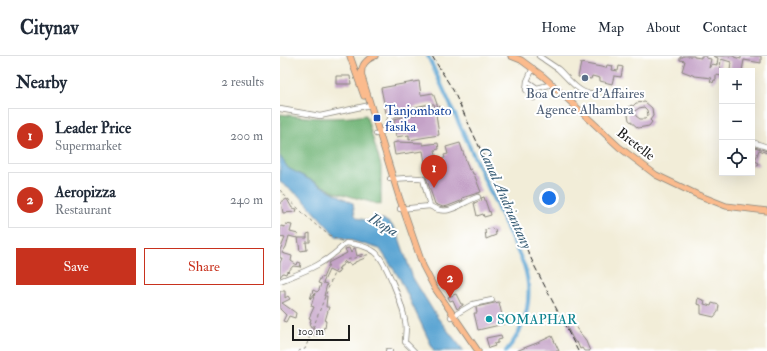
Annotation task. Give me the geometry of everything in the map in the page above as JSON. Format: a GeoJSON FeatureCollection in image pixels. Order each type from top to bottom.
{"type":"FeatureCollection","features":[{"type":"Feature","properties":{"kind":"main road"},"geometry":{"type":"LineString","coordinates":[[351,58],[357,66],[374,56]]}},
{"type":"Feature","properties":{"kind":"main road","name":"Bretelle"},"geometry":{"type":"LineString","coordinates":[[512,56],[533,68],[553,84],[619,147],[656,175],[698,195],[726,206],[767,211]]}},
{"type":"Feature","properties":{"kind":"main road"},"geometry":{"type":"LineString","coordinates":[[351,58],[369,105],[417,259],[425,277],[475,351]]}},
{"type":"Feature","properties":{"kind":"main road"},"geometry":{"type":"LineString","coordinates":[[364,61],[361,70],[369,105]]}},
{"type":"Feature","properties":{"kind":"main road"},"geometry":{"type":"LineString","coordinates":[[401,208],[420,258],[434,287],[452,316],[478,351]]}},
{"type":"Feature","properties":{"kind":"street"},"geometry":{"type":"LineString","coordinates":[[539,56],[557,69],[579,89],[590,93]]}},
{"type":"Feature","properties":{"kind":"street"},"geometry":{"type":"LineString","coordinates":[[533,68],[526,90],[534,98]]}},
{"type":"Feature","properties":{"kind":"street"},"geometry":{"type":"LineString","coordinates":[[528,81],[537,88],[553,84]]}},
{"type":"Feature","properties":{"kind":"street"},"geometry":{"type":"LineString","coordinates":[[280,109],[320,116],[369,105]]}},
{"type":"Feature","properties":{"kind":"street"},"geometry":{"type":"LineString","coordinates":[[378,133],[386,130],[391,116],[395,114],[430,108]]}},
{"type":"Feature","properties":{"kind":"street"},"geometry":{"type":"LineString","coordinates":[[755,143],[767,147]]}},
{"type":"Feature","properties":{"kind":"street"},"geometry":{"type":"LineString","coordinates":[[392,179],[422,178],[430,206]]}},
{"type":"Feature","properties":{"kind":"street"},"geometry":{"type":"LineString","coordinates":[[401,208],[430,206],[438,210],[447,211],[478,197]]}},
{"type":"Feature","properties":{"kind":"street"},"geometry":{"type":"LineString","coordinates":[[280,281],[323,263],[346,243],[359,245],[375,253],[381,260],[402,305],[406,326],[405,342],[414,351]]}},
{"type":"Feature","properties":{"kind":"street"},"geometry":{"type":"LineString","coordinates":[[452,316],[473,304],[492,300]]}},
{"type":"Feature","properties":{"kind":"path"},"geometry":{"type":"LineString","coordinates":[[280,190],[288,200],[319,228],[334,238],[346,243]]}},
{"type":"Feature","properties":{"kind":"path"},"geometry":{"type":"LineString","coordinates":[[298,351],[305,349],[334,273],[346,260],[375,253]]}},
{"type":"Feature","properties":{"kind":"green space"},"geometry":{"type":"Polygon","coordinates":[[[280,114],[323,118],[345,118],[366,115],[381,166],[381,205],[335,192],[287,168],[280,156],[280,114]]]}},
{"type":"Feature","properties":{"kind":"water","name":"Ikopa"},"geometry":{"type":"Polygon","coordinates":[[[280,156],[288,168],[353,203],[355,215],[358,218],[368,221],[383,219],[392,225],[397,232],[413,278],[437,317],[464,351],[434,351],[400,279],[380,249],[336,236],[302,198],[280,182],[280,156]]]}},
{"type":"Feature","properties":{"kind":"building"},"geometry":{"type":"Polygon","coordinates":[[[694,56],[701,58],[701,56],[707,56],[706,58],[711,59],[709,68],[712,64],[717,65],[718,58],[713,56],[734,56],[741,59],[741,56],[761,56],[761,63],[744,60],[743,68],[730,68],[731,62],[721,59],[719,76],[716,75],[716,80],[714,80],[713,83],[710,81],[712,78],[695,76],[682,71],[685,61],[680,60],[680,57],[694,56]]]}},
{"type":"Feature","properties":{"kind":"building"},"geometry":{"type":"Polygon","coordinates":[[[581,63],[606,68],[607,65],[613,66],[612,70],[618,71],[619,66],[623,67],[621,77],[614,76],[612,84],[600,81],[600,78],[592,76],[591,79],[578,77],[581,63]]]}},
{"type":"Feature","properties":{"kind":"building"},"geometry":{"type":"Polygon","coordinates":[[[336,76],[350,76],[351,84],[336,84],[336,76]]]}},
{"type":"Feature","properties":{"kind":"building"},"geometry":{"type":"Polygon","coordinates":[[[419,81],[421,95],[433,93],[438,107],[440,106],[443,112],[436,114],[439,135],[409,140],[409,135],[396,137],[394,119],[436,110],[434,104],[429,104],[386,113],[381,88],[419,81]]]}},
{"type":"Feature","properties":{"kind":"building"},"geometry":{"type":"Polygon","coordinates":[[[645,102],[652,108],[653,116],[650,120],[652,122],[649,126],[638,128],[629,120],[627,109],[636,103],[645,102]],[[644,107],[639,108],[635,111],[636,116],[640,119],[645,119],[648,115],[647,110],[644,107]]]}},
{"type":"Feature","properties":{"kind":"building"},"geometry":{"type":"Polygon","coordinates":[[[393,143],[423,143],[423,145],[438,143],[439,149],[435,150],[437,160],[445,158],[444,155],[448,154],[446,147],[460,143],[469,170],[471,169],[474,174],[481,192],[462,198],[463,200],[448,206],[443,207],[435,204],[425,174],[427,173],[423,151],[395,155],[393,143]]]}},
{"type":"Feature","properties":{"kind":"building"},"geometry":{"type":"Polygon","coordinates":[[[755,147],[767,151],[767,153],[759,150],[755,161],[755,147]]]}},
{"type":"Feature","properties":{"kind":"building"},"geometry":{"type":"Polygon","coordinates":[[[755,161],[759,163],[758,166],[755,165],[755,161]]]}},
{"type":"Feature","properties":{"kind":"building"},"geometry":{"type":"Polygon","coordinates":[[[484,197],[491,215],[484,217],[483,214],[477,216],[474,203],[482,200],[481,198],[484,197]]]}},
{"type":"Feature","properties":{"kind":"building"},"geometry":{"type":"Polygon","coordinates":[[[287,199],[292,208],[297,209],[296,212],[283,213],[281,202],[287,199]]]}},
{"type":"Feature","properties":{"kind":"building"},"geometry":{"type":"Polygon","coordinates":[[[286,224],[292,225],[290,232],[298,234],[297,238],[289,236],[286,247],[282,253],[292,256],[291,261],[297,265],[298,262],[301,263],[300,267],[293,266],[288,272],[287,271],[286,274],[283,273],[280,277],[280,263],[282,258],[280,258],[280,250],[285,238],[280,237],[280,231],[281,226],[285,227],[286,224]]]}},
{"type":"Feature","properties":{"kind":"building"},"geometry":{"type":"Polygon","coordinates":[[[492,228],[493,230],[495,229],[496,235],[486,239],[485,230],[492,228]]]}},
{"type":"Feature","properties":{"kind":"building"},"geometry":{"type":"Polygon","coordinates":[[[310,233],[310,242],[306,242],[307,250],[300,251],[298,238],[307,238],[307,234],[310,233]]]}},
{"type":"Feature","properties":{"kind":"building"},"geometry":{"type":"Polygon","coordinates":[[[349,248],[351,253],[355,248],[357,256],[363,254],[365,258],[350,265],[349,263],[346,264],[346,262],[338,269],[340,269],[337,274],[329,270],[323,283],[327,284],[324,296],[327,296],[326,307],[329,307],[325,321],[325,328],[324,327],[322,334],[318,333],[317,336],[312,334],[314,328],[310,326],[311,319],[309,318],[314,307],[311,306],[315,293],[310,299],[313,290],[317,292],[319,290],[321,284],[318,283],[321,277],[323,278],[329,264],[328,263],[347,253],[345,249],[349,248]]]}},
{"type":"Feature","properties":{"kind":"building"},"geometry":{"type":"Polygon","coordinates":[[[280,291],[285,291],[285,298],[288,296],[290,299],[282,303],[296,313],[295,318],[289,316],[286,322],[283,321],[286,315],[280,309],[280,291]]]}},
{"type":"Feature","properties":{"kind":"building"},"geometry":{"type":"Polygon","coordinates":[[[456,294],[461,304],[463,304],[457,309],[453,300],[450,301],[448,297],[456,294]]]}},
{"type":"Feature","properties":{"kind":"building"},"geometry":{"type":"Polygon","coordinates":[[[698,298],[705,301],[704,304],[711,306],[712,303],[719,305],[718,312],[714,317],[701,314],[701,305],[697,304],[698,298]]]}},
{"type":"Feature","properties":{"kind":"building","name":"SOMAPHAR"},"geometry":{"type":"Polygon","coordinates":[[[499,302],[504,324],[478,330],[474,313],[477,313],[476,307],[499,302]]]}},
{"type":"Feature","properties":{"kind":"building"},"geometry":{"type":"Polygon","coordinates":[[[569,321],[572,323],[574,322],[577,325],[576,328],[585,339],[590,351],[584,351],[582,348],[580,349],[577,342],[576,343],[573,339],[568,329],[567,323],[569,321]]]}},
{"type":"Feature","properties":{"kind":"building"},"geometry":{"type":"Polygon","coordinates":[[[501,335],[502,339],[498,340],[498,343],[494,344],[495,346],[489,348],[486,338],[501,335]]]}},
{"type":"Feature","properties":{"kind":"building"},"geometry":{"type":"Polygon","coordinates":[[[552,336],[559,351],[516,351],[537,343],[552,336]]]}},
{"type":"Feature","properties":{"kind":"waterway","name":"Canal Andriantany"},"geometry":{"type":"LineString","coordinates":[[428,56],[524,265],[528,288],[527,311],[519,332],[506,351]]}},
{"type":"Feature","properties":{"kind":"railway"},"geometry":{"type":"LineString","coordinates":[[432,56],[453,90],[535,267],[578,351]]}},
{"type":"Feature","properties":{"kind":"place","name":"Boa Centre d'Affaires Agence Alhambra"},"geometry":{"type":"Point","coordinates":[585,78]}},
{"type":"Feature","properties":{"kind":"place","name":"Tanjombato fasika"},"geometry":{"type":"Point","coordinates":[377,118]}},
{"type":"Feature","properties":{"kind":"place","name":"Leader Price"},"geometry":{"type":"Point","coordinates":[434,188]}},
{"type":"Feature","properties":{"kind":"place","name":"Aeropizza"},"geometry":{"type":"Point","coordinates":[450,298]}},
{"type":"Feature","properties":{"kind":"place","name":"SOMAPHAR"},"geometry":{"type":"Point","coordinates":[489,319]}}]}
